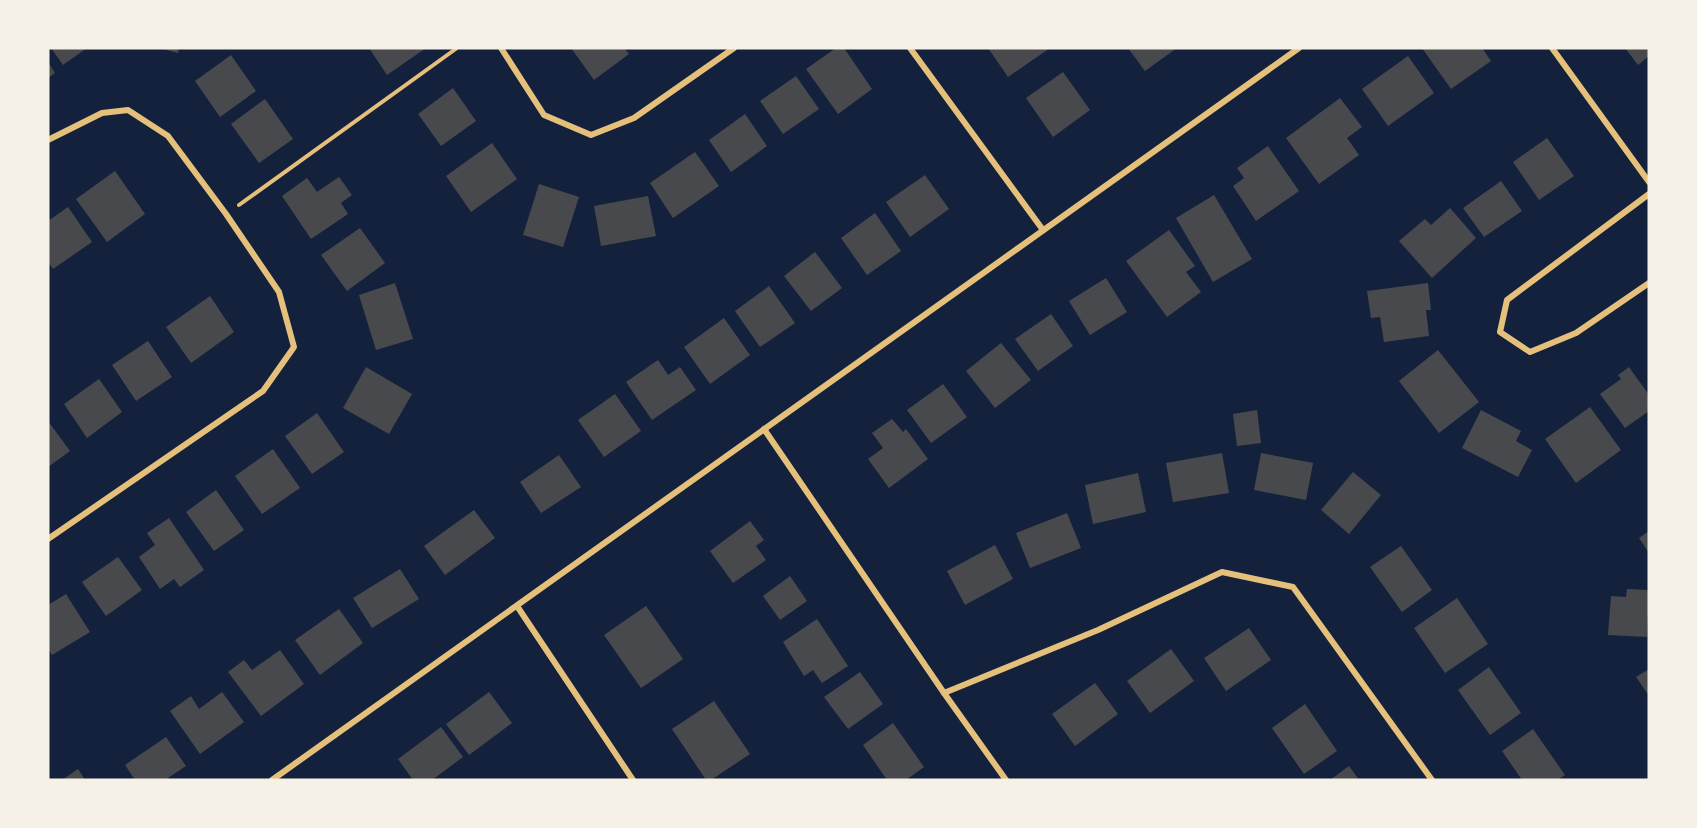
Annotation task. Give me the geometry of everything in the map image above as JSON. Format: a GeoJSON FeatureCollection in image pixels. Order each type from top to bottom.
{"type":"FeatureCollection","features":[{"type":"Feature","properties":{"kind":"street"},"geometry":{"type":"LineString","coordinates":[[501,48],[544,115],[591,135],[634,118],[734,48]]}},
{"type":"Feature","properties":{"kind":"street"},"geometry":{"type":"LineString","coordinates":[[910,48],[1043,230]]}},
{"type":"Feature","properties":{"kind":"street"},"geometry":{"type":"LineString","coordinates":[[272,780],[1299,48]]}},
{"type":"Feature","properties":{"kind":"street"},"geometry":{"type":"LineString","coordinates":[[1551,48],[1649,182]]}},
{"type":"Feature","properties":{"kind":"street"},"geometry":{"type":"LineString","coordinates":[[48,140],[102,113],[128,110],[168,136],[226,214],[279,292],[294,347],[263,391],[48,539]]}},
{"type":"Feature","properties":{"kind":"street"},"geometry":{"type":"LineString","coordinates":[[1649,194],[1507,300],[1500,332],[1530,352],[1576,333],[1649,283]]}},
{"type":"Feature","properties":{"kind":"street"},"geometry":{"type":"LineString","coordinates":[[764,429],[1005,780]]}},
{"type":"Feature","properties":{"kind":"street"},"geometry":{"type":"LineString","coordinates":[[944,693],[1098,630],[1222,572],[1293,587],[1432,780]]}},
{"type":"Feature","properties":{"kind":"street"},"geometry":{"type":"LineString","coordinates":[[517,606],[633,780]]}},
{"type":"Feature","properties":{"kind":"path"},"geometry":{"type":"LineString","coordinates":[[226,214],[457,48]]}},
{"type":"Feature","properties":{"kind":"building"},"geometry":{"type":"Polygon","coordinates":[[[51,48],[87,48],[63,65],[51,48]]]}},
{"type":"Feature","properties":{"kind":"building"},"geometry":{"type":"Polygon","coordinates":[[[159,48],[179,48],[178,53],[159,48]]]}},
{"type":"Feature","properties":{"kind":"building"},"geometry":{"type":"Polygon","coordinates":[[[369,48],[426,48],[387,75],[369,48]]]}},
{"type":"Feature","properties":{"kind":"building"},"geometry":{"type":"Polygon","coordinates":[[[571,48],[624,48],[629,54],[594,80],[571,48]]]}},
{"type":"Feature","properties":{"kind":"building"},"geometry":{"type":"Polygon","coordinates":[[[836,48],[844,48],[872,89],[838,114],[806,69],[836,48]]]}},
{"type":"Feature","properties":{"kind":"building"},"geometry":{"type":"Polygon","coordinates":[[[988,48],[1050,48],[1008,77],[988,48]]]}},
{"type":"Feature","properties":{"kind":"building"},"geometry":{"type":"Polygon","coordinates":[[[1128,48],[1177,48],[1145,71],[1128,48]]]}},
{"type":"Feature","properties":{"kind":"building"},"geometry":{"type":"Polygon","coordinates":[[[1422,48],[1482,48],[1491,61],[1451,89],[1422,48]]]}},
{"type":"Feature","properties":{"kind":"building"},"geometry":{"type":"Polygon","coordinates":[[[1625,48],[1649,48],[1649,56],[1638,65],[1625,48]]]}},
{"type":"Feature","properties":{"kind":"building"},"geometry":{"type":"Polygon","coordinates":[[[231,55],[256,91],[220,117],[195,81],[231,55]]]}},
{"type":"Feature","properties":{"kind":"building"},"geometry":{"type":"Polygon","coordinates":[[[1408,56],[1434,93],[1388,126],[1362,89],[1408,56]]]}},
{"type":"Feature","properties":{"kind":"building"},"geometry":{"type":"Polygon","coordinates":[[[48,62],[55,73],[48,78],[48,62]]]}},
{"type":"Feature","properties":{"kind":"building"},"geometry":{"type":"Polygon","coordinates":[[[1063,72],[1090,110],[1053,137],[1026,98],[1063,72]]]}},
{"type":"Feature","properties":{"kind":"building"},"geometry":{"type":"Polygon","coordinates":[[[796,76],[819,109],[783,134],[760,101],[796,76]]]}},
{"type":"Feature","properties":{"kind":"building"},"geometry":{"type":"Polygon","coordinates":[[[453,88],[476,121],[441,146],[418,114],[453,88]]]}},
{"type":"Feature","properties":{"kind":"building"},"geometry":{"type":"Polygon","coordinates":[[[1340,98],[1362,127],[1347,138],[1359,155],[1319,184],[1286,138],[1340,98]]]}},
{"type":"Feature","properties":{"kind":"building"},"geometry":{"type":"Polygon","coordinates":[[[265,99],[293,139],[259,163],[231,124],[265,99]]]}},
{"type":"Feature","properties":{"kind":"building"},"geometry":{"type":"Polygon","coordinates":[[[745,114],[767,146],[731,172],[709,140],[745,114]]]}},
{"type":"Feature","properties":{"kind":"building"},"geometry":{"type":"Polygon","coordinates":[[[1547,138],[1574,176],[1539,200],[1513,162],[1547,138]]]}},
{"type":"Feature","properties":{"kind":"building"},"geometry":{"type":"Polygon","coordinates":[[[492,143],[517,179],[471,212],[446,176],[492,143]]]}},
{"type":"Feature","properties":{"kind":"building"},"geometry":{"type":"Polygon","coordinates":[[[1268,146],[1299,191],[1256,221],[1233,186],[1244,178],[1237,168],[1268,146]]]}},
{"type":"Feature","properties":{"kind":"building"},"geometry":{"type":"Polygon","coordinates":[[[695,152],[719,186],[673,218],[650,183],[695,152]]]}},
{"type":"Feature","properties":{"kind":"building"},"geometry":{"type":"Polygon","coordinates":[[[115,171],[145,214],[107,242],[76,199],[115,171]]]}},
{"type":"Feature","properties":{"kind":"building"},"geometry":{"type":"Polygon","coordinates":[[[925,175],[949,209],[910,237],[886,202],[925,175]]]}},
{"type":"Feature","properties":{"kind":"building"},"geometry":{"type":"Polygon","coordinates":[[[339,177],[352,195],[341,203],[348,214],[311,239],[282,196],[307,178],[317,192],[339,177]]]}},
{"type":"Feature","properties":{"kind":"building"},"geometry":{"type":"Polygon","coordinates":[[[1501,181],[1522,211],[1484,237],[1463,208],[1501,181]]]}},
{"type":"Feature","properties":{"kind":"building"},"geometry":{"type":"Polygon","coordinates":[[[539,184],[579,197],[563,247],[523,235],[539,184]]]}},
{"type":"Feature","properties":{"kind":"building"},"geometry":{"type":"Polygon","coordinates":[[[1214,195],[1252,259],[1213,282],[1176,218],[1214,195]]]}},
{"type":"Feature","properties":{"kind":"building"},"geometry":{"type":"Polygon","coordinates":[[[648,196],[656,236],[601,246],[594,206],[648,196]]]}},
{"type":"Feature","properties":{"kind":"building"},"geometry":{"type":"Polygon","coordinates":[[[68,207],[92,242],[53,269],[48,262],[48,221],[68,207]]]}},
{"type":"Feature","properties":{"kind":"building"},"geometry":{"type":"Polygon","coordinates":[[[1450,208],[1476,238],[1432,278],[1399,241],[1425,219],[1431,225],[1450,208]]]}},
{"type":"Feature","properties":{"kind":"building"},"geometry":{"type":"Polygon","coordinates":[[[875,213],[901,251],[867,275],[841,238],[875,213]]]}},
{"type":"Feature","properties":{"kind":"building"},"geometry":{"type":"Polygon","coordinates":[[[360,228],[385,263],[347,291],[321,255],[360,228]]]}},
{"type":"Feature","properties":{"kind":"building"},"geometry":{"type":"Polygon","coordinates":[[[1169,230],[1195,266],[1186,272],[1201,292],[1167,317],[1126,261],[1169,230]]]}},
{"type":"Feature","properties":{"kind":"building"},"geometry":{"type":"Polygon","coordinates":[[[815,252],[842,288],[811,311],[784,276],[815,252]]]}},
{"type":"Feature","properties":{"kind":"building"},"geometry":{"type":"Polygon","coordinates":[[[1106,278],[1127,312],[1090,335],[1069,301],[1106,278]]]}},
{"type":"Feature","properties":{"kind":"building"},"geometry":{"type":"Polygon","coordinates":[[[395,283],[413,339],[376,350],[359,295],[395,283]]]}},
{"type":"Feature","properties":{"kind":"building"},"geometry":{"type":"Polygon","coordinates":[[[1428,283],[1431,310],[1426,310],[1429,336],[1384,342],[1380,317],[1371,318],[1367,291],[1428,283]]]}},
{"type":"Feature","properties":{"kind":"building"},"geometry":{"type":"Polygon","coordinates":[[[769,286],[795,323],[760,347],[735,311],[769,286]]]}},
{"type":"Feature","properties":{"kind":"building"},"geometry":{"type":"Polygon","coordinates":[[[210,296],[234,332],[191,363],[166,327],[210,296]]]}},
{"type":"Feature","properties":{"kind":"building"},"geometry":{"type":"Polygon","coordinates":[[[1051,314],[1073,346],[1038,371],[1015,339],[1051,314]]]}},
{"type":"Feature","properties":{"kind":"building"},"geometry":{"type":"Polygon","coordinates":[[[724,318],[750,355],[710,384],[684,347],[724,318]]]}},
{"type":"Feature","properties":{"kind":"building"},"geometry":{"type":"Polygon","coordinates":[[[148,341],[172,377],[136,401],[112,365],[148,341]]]}},
{"type":"Feature","properties":{"kind":"building"},"geometry":{"type":"Polygon","coordinates":[[[1001,343],[1031,380],[995,408],[966,371],[1001,343]]]}},
{"type":"Feature","properties":{"kind":"building"},"geometry":{"type":"Polygon","coordinates":[[[1438,350],[1479,402],[1439,433],[1399,381],[1438,350]]]}},
{"type":"Feature","properties":{"kind":"building"},"geometry":{"type":"Polygon","coordinates":[[[658,360],[668,375],[680,367],[696,390],[652,420],[626,382],[658,360]]]}},
{"type":"Feature","properties":{"kind":"building"},"geometry":{"type":"Polygon","coordinates":[[[366,367],[412,394],[389,434],[343,408],[366,367]]]}},
{"type":"Feature","properties":{"kind":"building"},"geometry":{"type":"Polygon","coordinates":[[[1629,367],[1649,395],[1649,411],[1625,428],[1600,394],[1621,379],[1618,375],[1629,367]]]}},
{"type":"Feature","properties":{"kind":"building"},"geometry":{"type":"Polygon","coordinates":[[[99,379],[122,412],[87,438],[64,404],[99,379]]]}},
{"type":"Feature","properties":{"kind":"building"},"geometry":{"type":"Polygon","coordinates":[[[943,384],[967,417],[931,443],[907,410],[943,384]]]}},
{"type":"Feature","properties":{"kind":"building"},"geometry":{"type":"Polygon","coordinates":[[[615,394],[641,431],[604,457],[578,420],[615,394]]]}},
{"type":"Feature","properties":{"kind":"building"},"geometry":{"type":"Polygon","coordinates":[[[1590,407],[1621,450],[1576,483],[1545,439],[1590,407]]]}},
{"type":"Feature","properties":{"kind":"building"},"geometry":{"type":"Polygon","coordinates":[[[1257,410],[1261,443],[1237,446],[1233,414],[1257,410]]]}},
{"type":"Feature","properties":{"kind":"building"},"geometry":{"type":"Polygon","coordinates":[[[1481,410],[1521,431],[1516,441],[1532,450],[1518,477],[1462,448],[1481,410]]]}},
{"type":"Feature","properties":{"kind":"building"},"geometry":{"type":"Polygon","coordinates":[[[317,413],[344,452],[312,474],[285,436],[317,413]]]}},
{"type":"Feature","properties":{"kind":"building"},"geometry":{"type":"Polygon","coordinates":[[[892,419],[903,432],[906,429],[928,459],[889,488],[868,459],[883,448],[872,433],[892,419]]]}},
{"type":"Feature","properties":{"kind":"building"},"geometry":{"type":"Polygon","coordinates":[[[48,421],[70,451],[48,467],[48,421]]]}},
{"type":"Feature","properties":{"kind":"building"},"geometry":{"type":"Polygon","coordinates":[[[273,449],[300,488],[262,514],[235,476],[273,449]]]}},
{"type":"Feature","properties":{"kind":"building"},"geometry":{"type":"Polygon","coordinates":[[[1222,453],[1229,493],[1173,502],[1166,463],[1222,453]]]}},
{"type":"Feature","properties":{"kind":"building"},"geometry":{"type":"Polygon","coordinates":[[[1261,453],[1313,463],[1306,500],[1254,490],[1261,453]]]}},
{"type":"Feature","properties":{"kind":"building"},"geometry":{"type":"Polygon","coordinates":[[[559,455],[581,487],[541,513],[520,482],[559,455]]]}},
{"type":"Feature","properties":{"kind":"building"},"geometry":{"type":"Polygon","coordinates":[[[1353,472],[1381,495],[1349,534],[1321,510],[1353,472]]]}},
{"type":"Feature","properties":{"kind":"building"},"geometry":{"type":"Polygon","coordinates":[[[1138,473],[1146,512],[1093,524],[1085,485],[1138,473]]]}},
{"type":"Feature","properties":{"kind":"building"},"geometry":{"type":"Polygon","coordinates":[[[216,490],[244,530],[214,551],[186,512],[216,490]]]}},
{"type":"Feature","properties":{"kind":"building"},"geometry":{"type":"Polygon","coordinates":[[[474,510],[495,538],[445,575],[424,546],[474,510]]]}},
{"type":"Feature","properties":{"kind":"building"},"geometry":{"type":"Polygon","coordinates":[[[1067,513],[1081,548],[1030,568],[1016,533],[1067,513]]]}},
{"type":"Feature","properties":{"kind":"building"},"geometry":{"type":"Polygon","coordinates":[[[169,518],[204,570],[180,587],[174,579],[160,589],[139,557],[155,545],[147,533],[169,518]]]}},
{"type":"Feature","properties":{"kind":"building"},"geometry":{"type":"Polygon","coordinates":[[[750,521],[764,540],[756,546],[766,560],[733,583],[710,551],[750,521]]]}},
{"type":"Feature","properties":{"kind":"building"},"geometry":{"type":"Polygon","coordinates":[[[1649,531],[1649,553],[1639,538],[1649,531]]]}},
{"type":"Feature","properties":{"kind":"building"},"geometry":{"type":"Polygon","coordinates":[[[995,545],[1013,579],[965,605],[947,571],[995,545]]]}},
{"type":"Feature","properties":{"kind":"building"},"geometry":{"type":"Polygon","coordinates":[[[1401,546],[1432,590],[1402,612],[1370,567],[1401,546]]]}},
{"type":"Feature","properties":{"kind":"building"},"geometry":{"type":"Polygon","coordinates":[[[118,557],[142,590],[106,616],[82,582],[118,557]]]}},
{"type":"Feature","properties":{"kind":"building"},"geometry":{"type":"Polygon","coordinates":[[[400,569],[419,599],[372,628],[353,598],[400,569]]]}},
{"type":"Feature","properties":{"kind":"building"},"geometry":{"type":"Polygon","coordinates":[[[790,576],[807,601],[780,620],[763,596],[790,576]]]}},
{"type":"Feature","properties":{"kind":"building"},"geometry":{"type":"Polygon","coordinates":[[[1627,589],[1649,590],[1647,637],[1608,635],[1611,596],[1626,597],[1627,589]]]}},
{"type":"Feature","properties":{"kind":"building"},"geometry":{"type":"Polygon","coordinates":[[[66,594],[90,632],[52,655],[48,649],[48,605],[66,594]]]}},
{"type":"Feature","properties":{"kind":"building"},"geometry":{"type":"Polygon","coordinates":[[[1457,598],[1488,644],[1445,673],[1414,628],[1457,598]]]}},
{"type":"Feature","properties":{"kind":"building"},"geometry":{"type":"Polygon","coordinates":[[[646,606],[683,659],[641,688],[604,635],[646,606]]]}},
{"type":"Feature","properties":{"kind":"building"},"geometry":{"type":"Polygon","coordinates":[[[339,609],[363,643],[320,675],[295,640],[339,609]]]}},
{"type":"Feature","properties":{"kind":"building"},"geometry":{"type":"Polygon","coordinates":[[[817,619],[848,666],[822,683],[813,670],[804,676],[783,642],[817,619]]]}},
{"type":"Feature","properties":{"kind":"building"},"geometry":{"type":"Polygon","coordinates":[[[1249,628],[1271,660],[1226,691],[1204,658],[1249,628]]]}},
{"type":"Feature","properties":{"kind":"building"},"geometry":{"type":"Polygon","coordinates":[[[1171,649],[1194,681],[1150,713],[1127,681],[1171,649]]]}},
{"type":"Feature","properties":{"kind":"building"},"geometry":{"type":"Polygon","coordinates":[[[280,650],[304,684],[261,716],[228,672],[244,660],[252,670],[280,650]]]}},
{"type":"Feature","properties":{"kind":"building"},"geometry":{"type":"Polygon","coordinates":[[[1489,667],[1521,713],[1490,735],[1458,690],[1489,667]]]}},
{"type":"Feature","properties":{"kind":"building"},"geometry":{"type":"Polygon","coordinates":[[[1649,669],[1649,696],[1636,677],[1649,669]]]}},
{"type":"Feature","properties":{"kind":"building"},"geometry":{"type":"Polygon","coordinates":[[[860,672],[883,704],[848,729],[824,697],[860,672]]]}},
{"type":"Feature","properties":{"kind":"building"},"geometry":{"type":"Polygon","coordinates":[[[1095,683],[1118,714],[1075,746],[1052,714],[1095,683]]]}},
{"type":"Feature","properties":{"kind":"building"},"geometry":{"type":"Polygon","coordinates":[[[222,692],[244,722],[200,754],[170,711],[191,696],[199,709],[222,692]]]}},
{"type":"Feature","properties":{"kind":"building"},"geometry":{"type":"Polygon","coordinates":[[[489,692],[512,723],[469,755],[446,724],[489,692]]]}},
{"type":"Feature","properties":{"kind":"building"},"geometry":{"type":"Polygon","coordinates":[[[714,701],[750,754],[711,780],[706,780],[672,729],[714,701]]]}},
{"type":"Feature","properties":{"kind":"building"},"geometry":{"type":"Polygon","coordinates":[[[1305,704],[1337,751],[1304,774],[1272,728],[1305,704]]]}},
{"type":"Feature","properties":{"kind":"building"},"geometry":{"type":"Polygon","coordinates":[[[893,723],[924,767],[906,780],[887,780],[863,745],[893,723]]]}},
{"type":"Feature","properties":{"kind":"building"},"geometry":{"type":"Polygon","coordinates":[[[441,727],[463,757],[432,780],[413,780],[398,759],[441,727]]]}},
{"type":"Feature","properties":{"kind":"building"},"geometry":{"type":"Polygon","coordinates":[[[1533,729],[1565,775],[1557,780],[1522,780],[1502,751],[1533,729]]]}},
{"type":"Feature","properties":{"kind":"building"},"geometry":{"type":"Polygon","coordinates":[[[166,737],[186,766],[165,780],[135,780],[125,765],[166,737]]]}},
{"type":"Feature","properties":{"kind":"building"},"geometry":{"type":"Polygon","coordinates":[[[1349,766],[1359,780],[1330,780],[1349,766]]]}},
{"type":"Feature","properties":{"kind":"building"},"geometry":{"type":"Polygon","coordinates":[[[78,769],[85,780],[62,780],[78,769]]]}}]}
